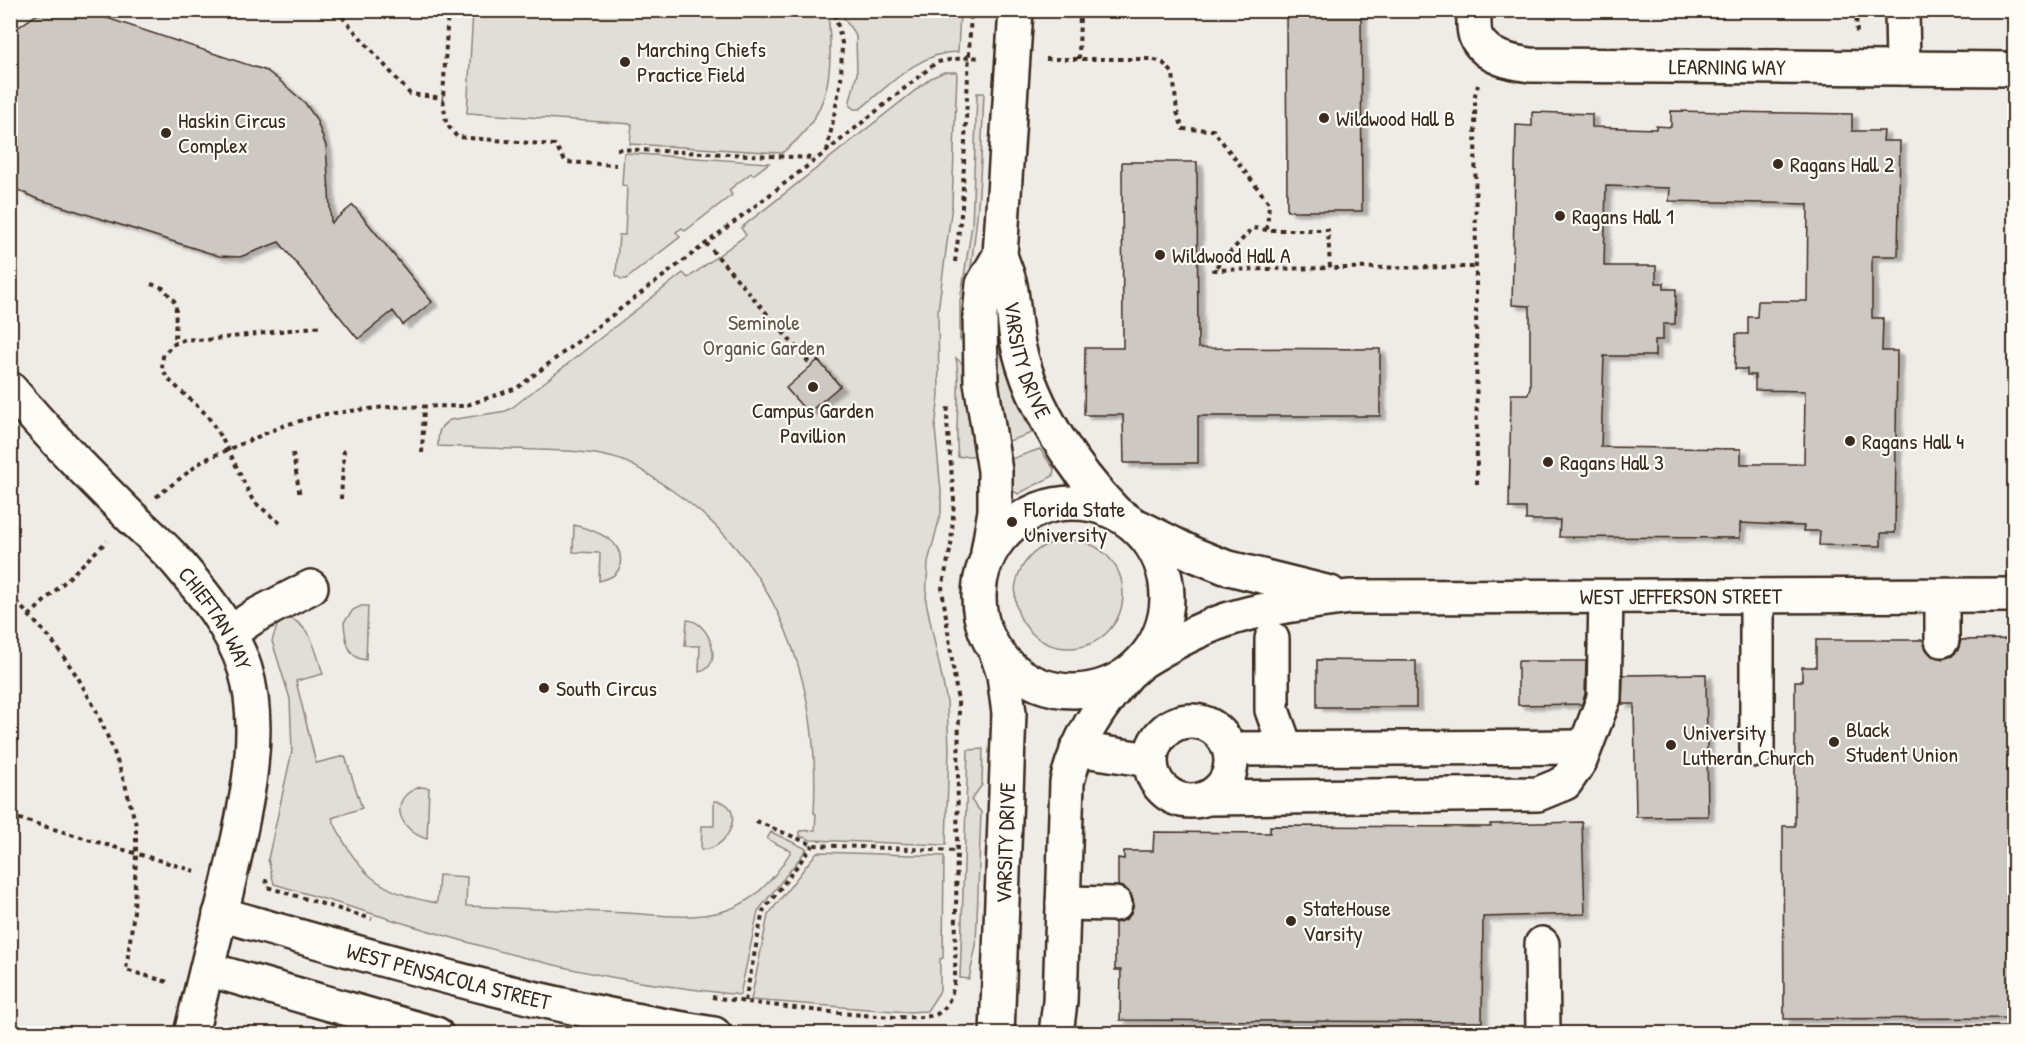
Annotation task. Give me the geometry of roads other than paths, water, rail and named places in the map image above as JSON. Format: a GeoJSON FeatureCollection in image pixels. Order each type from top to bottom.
{"type":"FeatureCollection","features":[{"type":"Feature","properties":{"kind":"street","name":"VARSITY DRIVE"},"geometry":{"type":"LineString","coordinates":[[1016,10],[1000,255],[1010,285],[1018,348],[1039,404],[1079,469],[1092,488],[1123,518]]}},
{"type":"Feature","properties":{"kind":"street","name":"LEARNING WAY"},"geometry":{"type":"LineString","coordinates":[[1474,10],[1476,37],[1490,53],[1508,62],[2014,69]]}},
{"type":"Feature","properties":{"kind":"street"},"geometry":{"type":"LineString","coordinates":[[1902,10],[1903,68]]}},
{"type":"Feature","properties":{"kind":"street","name":"VARSITY DRIVE"},"geometry":{"type":"LineString","coordinates":[[987,556],[995,511],[995,471],[981,382],[980,315],[983,284],[1000,255]]}},
{"type":"Feature","properties":{"kind":"street","name":"CHIEFTAN WAY"},"geometry":{"type":"LineString","coordinates":[[10,389],[39,423],[176,561],[230,633],[245,670],[250,698],[252,754],[246,804],[191,1034]]}},
{"type":"Feature","properties":{"kind":"street"},"geometry":{"type":"LineString","coordinates":[[1056,1034],[1060,1002],[1067,782],[1072,760],[1096,716],[1154,646],[1161,630],[1167,605],[1167,584],[1156,551],[1144,535],[1123,518],[1082,503],[1045,507],[1024,517],[1005,531],[987,556],[982,570],[978,600],[983,628],[997,654],[1013,670],[1035,684],[1068,691],[1099,687],[1114,682],[1136,667]]}},
{"type":"Feature","properties":{"kind":"street","name":"WEST JEFFERSON STREET"},"geometry":{"type":"LineString","coordinates":[[1123,518],[1195,555],[1225,567],[1349,597]]}},
{"type":"Feature","properties":{"kind":"street"},"geometry":{"type":"LineString","coordinates":[[230,633],[255,616],[311,587]]}},
{"type":"Feature","properties":{"kind":"street","name":"WEST JEFFERSON STREET"},"geometry":{"type":"LineString","coordinates":[[1136,667],[1181,639],[1225,620],[1279,608],[1349,597],[2014,595]]}},
{"type":"Feature","properties":{"kind":"street"},"geometry":{"type":"LineString","coordinates":[[1757,596],[1757,750]]}},
{"type":"Feature","properties":{"kind":"street"},"geometry":{"type":"LineString","coordinates":[[1942,596],[1942,640]]}},
{"type":"Feature","properties":{"kind":"street"},"geometry":{"type":"LineString","coordinates":[[1208,798],[1216,794],[1225,784],[1232,760],[1230,749],[1222,735],[1211,726],[1198,721],[1184,721],[1171,726],[1160,735],[1153,747],[1150,760],[1152,773],[1158,785],[1167,794],[1178,800],[1191,802],[1208,798],[1538,794],[1565,783],[1580,761],[1604,698],[1606,597]]}},
{"type":"Feature","properties":{"kind":"street"},"geometry":{"type":"LineString","coordinates":[[1272,639],[1272,710],[1286,749]]}},
{"type":"Feature","properties":{"kind":"street","name":"VARSITY DRIVE"},"geometry":{"type":"LineString","coordinates":[[997,654],[1004,675],[1009,713],[997,1034]]}},
{"type":"Feature","properties":{"kind":"street"},"geometry":{"type":"LineString","coordinates":[[1230,749],[1585,747]]}},
{"type":"Feature","properties":{"kind":"street"},"geometry":{"type":"LineString","coordinates":[[1077,749],[1150,760]]}},
{"type":"Feature","properties":{"kind":"street"},"geometry":{"type":"LineString","coordinates":[[1063,903],[1115,904]]}},
{"type":"Feature","properties":{"kind":"street","name":"WEST PENSACOLA STREET"},"geometry":{"type":"LineString","coordinates":[[220,914],[527,998],[714,1034]]}},
{"type":"Feature","properties":{"kind":"street"},"geometry":{"type":"LineString","coordinates":[[1542,944],[1543,1034]]}},
{"type":"Feature","properties":{"kind":"street"},"geometry":{"type":"LineString","coordinates":[[207,969],[436,1034]]}},
{"type":"Feature","properties":{"kind":"place","name":"Marching Chiefs Practice Field"},"geometry":{"type":"Point","coordinates":[625,62]}},
{"type":"Feature","properties":{"kind":"place","name":"Wildwood Hall B"},"geometry":{"type":"Point","coordinates":[1324,118]}},
{"type":"Feature","properties":{"kind":"place","name":"Haskin Circus Complex"},"geometry":{"type":"Point","coordinates":[166,133]}},
{"type":"Feature","properties":{"kind":"place","name":"Ragans Hall 2"},"geometry":{"type":"Point","coordinates":[1778,164]}},
{"type":"Feature","properties":{"kind":"place","name":"Ragans Hall 1"},"geometry":{"type":"Point","coordinates":[1560,216]}},
{"type":"Feature","properties":{"kind":"place","name":"Wildwood Hall A"},"geometry":{"type":"Point","coordinates":[1160,255]}},
{"type":"Feature","properties":{"kind":"place","name":"Campus Garden Pavillion"},"geometry":{"type":"Point","coordinates":[813,387]}},
{"type":"Feature","properties":{"kind":"place","name":"Ragans Hall 4"},"geometry":{"type":"Point","coordinates":[1850,441]}},
{"type":"Feature","properties":{"kind":"place","name":"Ragans Hall 3"},"geometry":{"type":"Point","coordinates":[1548,462]}},
{"type":"Feature","properties":{"kind":"place","name":"Florida State University"},"geometry":{"type":"Point","coordinates":[1012,522]}},
{"type":"Feature","properties":{"kind":"place","name":"South Circus"},"geometry":{"type":"Point","coordinates":[544,688]}},
{"type":"Feature","properties":{"kind":"place","name":"Black Student Union"},"geometry":{"type":"Point","coordinates":[1834,742]}},
{"type":"Feature","properties":{"kind":"place","name":"University Lutheran Church"},"geometry":{"type":"Point","coordinates":[1671,745]}},
{"type":"Feature","properties":{"kind":"place","name":"StateHouse Varsity"},"geometry":{"type":"Point","coordinates":[1291,921]}},
{"type":"Feature","properties":{"kind":"park label","name":"Seminole Organic Garden"},"geometry":{"type":"Point","coordinates":[764,334]}}]}
